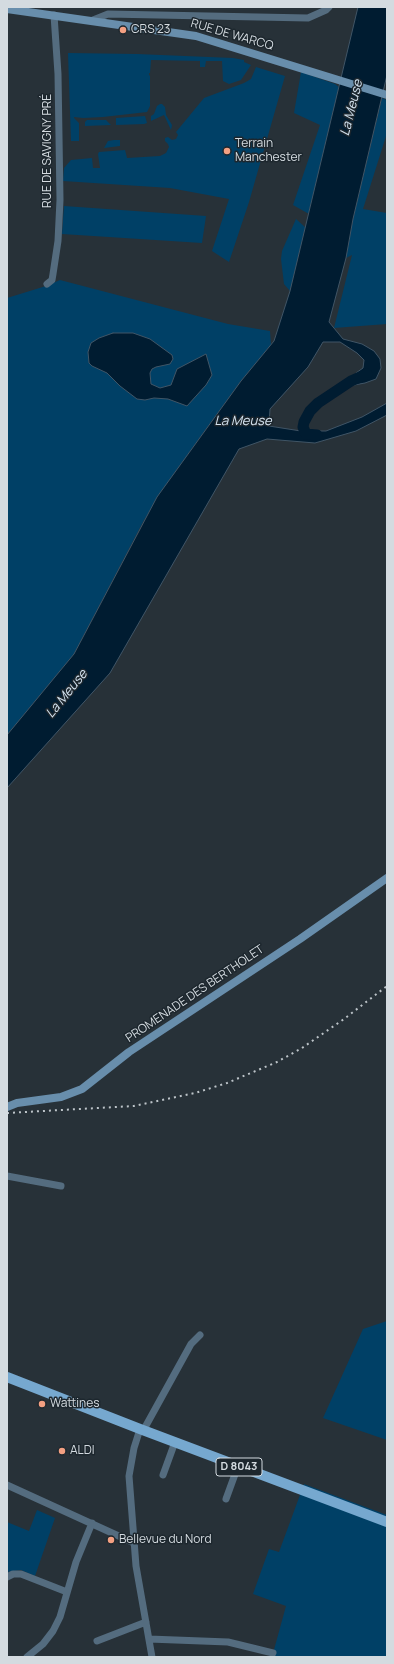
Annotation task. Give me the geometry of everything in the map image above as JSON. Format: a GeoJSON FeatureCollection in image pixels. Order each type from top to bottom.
{"type":"FeatureCollection","features":[{"type":"Feature","properties":{"kind":"main road","name":"D 8043"},"geometry":{"type":"LineString","coordinates":[[7,1377],[142,1430],[387,1522]]}},
{"type":"Feature","properties":{"kind":"street"},"geometry":{"type":"LineString","coordinates":[[93,20],[108,14],[308,18],[326,10],[329,7]]}},
{"type":"Feature","properties":{"kind":"street","name":"RUE DE WARCQ"},"geometry":{"type":"LineString","coordinates":[[7,9],[93,20],[196,36],[387,95]]}},
{"type":"Feature","properties":{"kind":"street","name":"RUE DE SAVIGNY PRÉ"},"geometry":{"type":"LineString","coordinates":[[47,284],[52,280],[58,242],[60,200],[58,74],[54,15]]}},
{"type":"Feature","properties":{"kind":"street","name":"PROMENADE DES BERTHOLET"},"geometry":{"type":"LineString","coordinates":[[7,1107],[17,1103],[61,1097],[77,1092],[87,1086],[129,1052],[300,939],[387,878]]}},
{"type":"Feature","properties":{"kind":"street"},"geometry":{"type":"LineString","coordinates":[[7,1176],[61,1186]]}},
{"type":"Feature","properties":{"kind":"street"},"geometry":{"type":"LineString","coordinates":[[152,1657],[136,1566],[129,1476],[134,1448],[142,1430],[191,1344],[200,1335]]}},
{"type":"Feature","properties":{"kind":"street"},"geometry":{"type":"LineString","coordinates":[[164,1475],[175,1442]]}},
{"type":"Feature","properties":{"kind":"street"},"geometry":{"type":"LineString","coordinates":[[226,1499],[238,1466]]}},
{"type":"Feature","properties":{"kind":"street"},"geometry":{"type":"LineString","coordinates":[[7,1485],[134,1543]]}},
{"type":"Feature","properties":{"kind":"street"},"geometry":{"type":"LineString","coordinates":[[27,1657],[43,1644],[53,1631],[60,1617],[76,1562],[92,1523]]}},
{"type":"Feature","properties":{"kind":"street"},"geometry":{"type":"LineString","coordinates":[[7,1577],[13,1574],[21,1574],[67,1592]]}},
{"type":"Feature","properties":{"kind":"street"},"geometry":{"type":"LineString","coordinates":[[97,1641],[146,1622]]}},
{"type":"Feature","properties":{"kind":"street"},"geometry":{"type":"LineString","coordinates":[[148,1639],[228,1642],[273,1653]]}},
{"type":"Feature","properties":{"kind":"shaded area"},"geometry":{"type":"Polygon","coordinates":[[[68,53],[233,58],[244,60],[244,62],[251,65],[241,80],[229,84],[223,81],[222,61],[206,61],[205,67],[200,67],[200,61],[151,60],[149,73],[150,106],[147,112],[103,117],[74,117],[79,123],[79,141],[71,141],[68,53]]]}},
{"type":"Feature","properties":{"kind":"shaded area"},"geometry":{"type":"Polygon","coordinates":[[[256,67],[285,76],[249,202],[229,262],[212,251],[229,199],[170,188],[63,181],[64,168],[71,160],[92,158],[93,168],[100,168],[99,152],[125,150],[127,158],[160,156],[166,153],[169,147],[165,141],[165,138],[168,137],[172,140],[176,139],[178,135],[176,132],[204,98],[251,79],[256,67]]]}},
{"type":"Feature","properties":{"kind":"shaded area"},"geometry":{"type":"Polygon","coordinates":[[[301,72],[335,84],[340,88],[309,214],[293,205],[320,125],[294,113],[301,72]]]}},
{"type":"Feature","properties":{"kind":"shaded area"},"geometry":{"type":"Polygon","coordinates":[[[382,98],[387,100],[387,133],[363,209],[387,213],[387,324],[334,328],[352,255],[346,258],[353,219],[382,98]]]}},
{"type":"Feature","properties":{"kind":"shaded area"},"geometry":{"type":"Polygon","coordinates":[[[160,104],[165,107],[166,115],[172,125],[171,130],[164,115],[151,121],[151,116],[160,104]]]}},
{"type":"Feature","properties":{"kind":"shaded area"},"geometry":{"type":"Polygon","coordinates":[[[145,116],[147,123],[144,124],[116,125],[116,118],[145,116]]]}},
{"type":"Feature","properties":{"kind":"shaded area"},"geometry":{"type":"Polygon","coordinates":[[[87,120],[106,120],[111,125],[85,126],[85,122],[87,120]]]}},
{"type":"Feature","properties":{"kind":"shaded area"},"geometry":{"type":"Polygon","coordinates":[[[120,140],[120,146],[104,148],[108,141],[120,140]]]}},
{"type":"Feature","properties":{"kind":"shaded area"},"geometry":{"type":"Polygon","coordinates":[[[64,206],[206,216],[202,243],[62,234],[64,206]]]}},
{"type":"Feature","properties":{"kind":"shaded area"},"geometry":{"type":"Polygon","coordinates":[[[296,219],[306,228],[290,291],[284,284],[281,259],[282,251],[296,219]]]}},
{"type":"Feature","properties":{"kind":"shaded area"},"geometry":{"type":"Polygon","coordinates":[[[60,280],[228,324],[270,331],[271,345],[241,381],[198,440],[144,520],[74,654],[7,735],[7,298],[60,280]]]}},
{"type":"Feature","properties":{"kind":"shaded area"},"geometry":{"type":"Polygon","coordinates":[[[387,1321],[387,1440],[323,1418],[363,1329],[387,1321]]]}},
{"type":"Feature","properties":{"kind":"shaded area"},"geometry":{"type":"Polygon","coordinates":[[[304,1484],[387,1515],[387,1657],[272,1657],[286,1606],[253,1594],[269,1549],[279,1552],[304,1484]]]}},
{"type":"Feature","properties":{"kind":"shaded area"},"geometry":{"type":"Polygon","coordinates":[[[37,1510],[55,1518],[35,1576],[21,1570],[7,1572],[7,1522],[29,1531],[37,1510]]]}},
{"type":"Feature","properties":{"kind":"water","name":"La Meuse"},"geometry":{"type":"Polygon","coordinates":[[[358,7],[387,7],[387,75],[353,219],[346,258],[329,322],[343,339],[362,344],[374,351],[380,359],[381,368],[376,379],[354,385],[356,373],[363,368],[364,360],[357,353],[340,342],[323,342],[308,367],[270,409],[269,426],[301,431],[326,431],[362,417],[387,403],[387,415],[356,431],[315,443],[267,439],[239,449],[110,673],[7,788],[7,735],[74,654],[157,497],[241,381],[274,341],[290,291],[358,7]]]}},
{"type":"Feature","properties":{"kind":"water"},"geometry":{"type":"Polygon","coordinates":[[[113,333],[133,333],[150,339],[172,355],[173,359],[170,364],[156,367],[152,369],[150,373],[151,384],[160,388],[171,385],[177,369],[206,354],[212,375],[206,385],[187,406],[168,399],[137,399],[120,386],[107,373],[89,363],[88,352],[91,343],[99,338],[113,333]]]}},
{"type":"Feature","properties":{"kind":"waterway"},"geometry":{"type":"LineString","coordinates":[[317,435],[306,434],[303,427],[310,411],[318,403],[351,381],[367,374]]}},
{"type":"Feature","properties":{"kind":"railway"},"geometry":{"type":"LineString","coordinates":[[7,1113],[134,1106],[195,1093],[227,1083],[277,1062],[302,1048],[344,1019],[387,986]]}},
{"type":"Feature","properties":{"kind":"place","name":"CRS 23"},"geometry":{"type":"Point","coordinates":[123,30]}},
{"type":"Feature","properties":{"kind":"place","name":"Terrain Manchester"},"geometry":{"type":"Point","coordinates":[227,151]}},
{"type":"Feature","properties":{"kind":"place","name":"Wattines"},"geometry":{"type":"Point","coordinates":[42,1404]}},
{"type":"Feature","properties":{"kind":"place","name":"ALDI"},"geometry":{"type":"Point","coordinates":[62,1451]}},
{"type":"Feature","properties":{"kind":"place","name":"Bellevue du Nord"},"geometry":{"type":"Point","coordinates":[111,1540]}}]}
